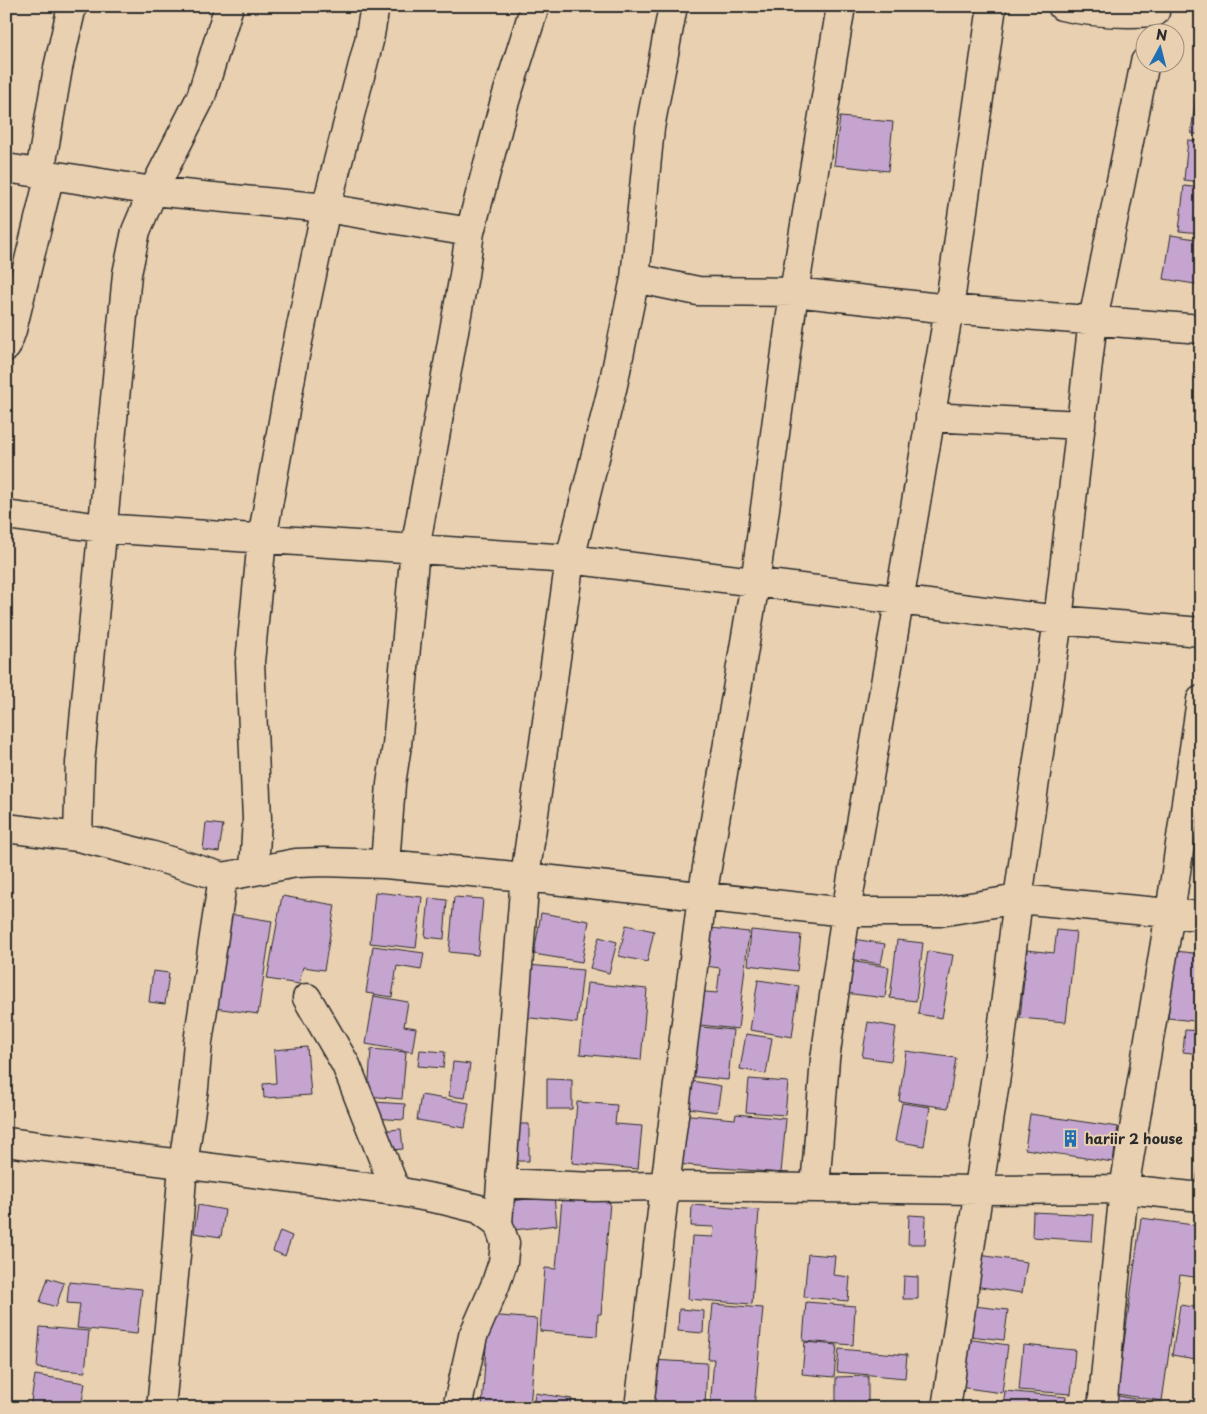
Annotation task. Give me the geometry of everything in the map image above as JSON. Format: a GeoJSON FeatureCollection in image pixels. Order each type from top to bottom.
{"type":"FeatureCollection","features":[{"type":"Feature","properties":{"kind":"street"},"geometry":{"type":"LineString","coordinates":[[6,347],[12,330],[45,174],[58,68],[72,6]]}},
{"type":"Feature","properties":{"kind":"street"},"geometry":{"type":"LineString","coordinates":[[78,837],[80,763],[101,528],[127,274],[136,231],[201,97],[229,6]]}},
{"type":"Feature","properties":{"kind":"street"},"geometry":{"type":"LineString","coordinates":[[254,870],[257,819],[250,662],[262,539],[294,360],[326,208],[376,6]]}},
{"type":"Feature","properties":{"kind":"street"},"geometry":{"type":"LineString","coordinates":[[386,864],[391,784],[397,745],[415,549],[470,232],[504,104],[535,6]]}},
{"type":"Feature","properties":{"kind":"street"},"geometry":{"type":"LineString","coordinates":[[457,1408],[473,1336],[495,1286],[503,1262],[505,1243],[498,1223],[525,877],[570,559],[613,385],[635,278],[650,128],[672,6]]}},
{"type":"Feature","properties":{"kind":"street"},"geometry":{"type":"LineString","coordinates":[[639,1408],[702,897],[755,583],[794,292],[841,6]]}},
{"type":"Feature","properties":{"kind":"street"},"geometry":{"type":"LineString","coordinates":[[815,1188],[825,1059],[846,912],[949,309],[992,6]]}},
{"type":"Feature","properties":{"kind":"street"},"geometry":{"type":"LineString","coordinates":[[1062,6],[1074,9],[1132,13],[1154,17]]}},
{"type":"Feature","properties":{"kind":"street"},"geometry":{"type":"LineString","coordinates":[[946,1408],[999,1055],[1018,899],[1058,620],[1093,320],[1143,72]]}},
{"type":"Feature","properties":{"kind":"street"},"geometry":{"type":"LineString","coordinates":[[6,168],[154,191],[326,208],[470,232]]}},
{"type":"Feature","properties":{"kind":"street"},"geometry":{"type":"LineString","coordinates":[[635,278],[698,291],[794,292],[949,309],[1201,329]]}},
{"type":"Feature","properties":{"kind":"street"},"geometry":{"type":"LineString","coordinates":[[930,417],[1081,425]]}},
{"type":"Feature","properties":{"kind":"street"},"geometry":{"type":"LineString","coordinates":[[6,515],[101,528],[570,559],[1058,620],[1201,632]]}},
{"type":"Feature","properties":{"kind":"street"},"geometry":{"type":"LineString","coordinates":[[1102,1408],[1124,1189],[1170,913],[1201,700]]}},
{"type":"Feature","properties":{"kind":"street"},"geometry":{"type":"LineString","coordinates":[[6,828],[78,837],[150,855],[223,877],[296,863],[386,864],[846,912],[940,912],[1018,899],[1201,916]]}},
{"type":"Feature","properties":{"kind":"street"},"geometry":{"type":"LineString","coordinates":[[161,1408],[183,1165],[194,1088],[198,1042],[223,877]]}},
{"type":"Feature","properties":{"kind":"street"},"geometry":{"type":"LineString","coordinates":[[307,998],[346,1065],[396,1191]]}},
{"type":"Feature","properties":{"kind":"street"},"geometry":{"type":"LineString","coordinates":[[6,1142],[396,1191],[479,1209],[498,1223]]}},
{"type":"Feature","properties":{"kind":"street"},"geometry":{"type":"LineString","coordinates":[[501,1183],[594,1187],[665,1186],[978,1190],[1124,1189],[1201,1198]]}},
{"type":"Feature","properties":{"kind":"building"},"geometry":{"type":"Polygon","coordinates":[[[1198,81],[1201,81],[1201,135],[1191,133],[1198,81]]]}},
{"type":"Feature","properties":{"kind":"building"},"geometry":{"type":"Polygon","coordinates":[[[840,117],[893,122],[888,171],[834,165],[840,117]]]}},
{"type":"Feature","properties":{"kind":"building"},"geometry":{"type":"Polygon","coordinates":[[[1188,140],[1201,141],[1201,182],[1184,180],[1188,140]]]}},
{"type":"Feature","properties":{"kind":"building"},"geometry":{"type":"Polygon","coordinates":[[[1184,186],[1201,188],[1201,233],[1179,231],[1184,186]]]}},
{"type":"Feature","properties":{"kind":"building"},"geometry":{"type":"Polygon","coordinates":[[[1171,235],[1201,240],[1201,285],[1164,279],[1171,235]]]}},
{"type":"Feature","properties":{"kind":"building"},"geometry":{"type":"Polygon","coordinates":[[[206,823],[223,825],[219,852],[203,850],[206,823]]]}},
{"type":"Feature","properties":{"kind":"building"},"geometry":{"type":"Polygon","coordinates":[[[375,892],[422,897],[416,948],[370,943],[375,892]]]}},
{"type":"Feature","properties":{"kind":"building"},"geometry":{"type":"Polygon","coordinates":[[[282,896],[335,905],[324,970],[303,967],[299,984],[267,979],[282,896]]]}},
{"type":"Feature","properties":{"kind":"building"},"geometry":{"type":"Polygon","coordinates":[[[454,897],[483,899],[478,955],[449,952],[454,897]]]}},
{"type":"Feature","properties":{"kind":"building"},"geometry":{"type":"Polygon","coordinates":[[[429,898],[447,900],[444,939],[425,937],[429,898]]]}},
{"type":"Feature","properties":{"kind":"building"},"geometry":{"type":"Polygon","coordinates":[[[541,913],[589,921],[582,962],[534,954],[541,913]]]}},
{"type":"Feature","properties":{"kind":"building"},"geometry":{"type":"Polygon","coordinates":[[[229,914],[272,921],[258,1014],[215,1008],[229,914]]]}},
{"type":"Feature","properties":{"kind":"building"},"geometry":{"type":"Polygon","coordinates":[[[626,925],[654,931],[647,962],[619,956],[626,925]]]}},
{"type":"Feature","properties":{"kind":"building"},"geometry":{"type":"Polygon","coordinates":[[[701,927],[749,932],[738,1029],[690,1024],[694,991],[717,993],[720,968],[697,965],[701,927]]]}},
{"type":"Feature","properties":{"kind":"building"},"geometry":{"type":"Polygon","coordinates":[[[751,930],[801,935],[797,971],[748,965],[751,930]]]}},
{"type":"Feature","properties":{"kind":"building"},"geometry":{"type":"Polygon","coordinates":[[[1057,930],[1076,932],[1066,1022],[1020,1018],[1027,950],[1054,953],[1057,930]]]}},
{"type":"Feature","properties":{"kind":"building"},"geometry":{"type":"Polygon","coordinates":[[[599,937],[617,942],[609,973],[590,968],[599,937]]]}},
{"type":"Feature","properties":{"kind":"building"},"geometry":{"type":"Polygon","coordinates":[[[853,939],[885,944],[881,964],[850,959],[853,939]]]}},
{"type":"Feature","properties":{"kind":"building"},"geometry":{"type":"Polygon","coordinates":[[[897,940],[923,943],[916,1001],[890,998],[897,940]]]}},
{"type":"Feature","properties":{"kind":"building"},"geometry":{"type":"Polygon","coordinates":[[[373,946],[424,953],[421,970],[397,966],[392,997],[366,993],[373,946]]]}},
{"type":"Feature","properties":{"kind":"building"},"geometry":{"type":"Polygon","coordinates":[[[928,951],[953,955],[942,1018],[918,1014],[928,951]]]}},
{"type":"Feature","properties":{"kind":"building"},"geometry":{"type":"Polygon","coordinates":[[[1175,951],[1201,954],[1201,1031],[1193,1030],[1194,1021],[1168,1018],[1175,951]]]}},
{"type":"Feature","properties":{"kind":"building"},"geometry":{"type":"Polygon","coordinates":[[[849,961],[889,967],[885,998],[845,993],[849,961]]]}},
{"type":"Feature","properties":{"kind":"building"},"geometry":{"type":"Polygon","coordinates":[[[528,965],[583,970],[577,1023],[522,1017],[528,965]]]}},
{"type":"Feature","properties":{"kind":"building"},"geometry":{"type":"Polygon","coordinates":[[[153,971],[169,973],[165,1004],[149,1002],[153,971]]]}},
{"type":"Feature","properties":{"kind":"building"},"geometry":{"type":"Polygon","coordinates":[[[758,980],[799,986],[792,1037],[750,1030],[758,980]]]}},
{"type":"Feature","properties":{"kind":"building"},"geometry":{"type":"Polygon","coordinates":[[[587,983],[647,989],[641,1060],[580,1054],[587,983]]]}},
{"type":"Feature","properties":{"kind":"building"},"geometry":{"type":"Polygon","coordinates":[[[374,996],[408,1002],[404,1026],[416,1028],[412,1052],[366,1044],[374,996]]]}},
{"type":"Feature","properties":{"kind":"building"},"geometry":{"type":"Polygon","coordinates":[[[868,1022],[896,1027],[891,1061],[862,1057],[868,1022]]]}},
{"type":"Feature","properties":{"kind":"building"},"geometry":{"type":"Polygon","coordinates":[[[691,1026],[733,1030],[728,1080],[686,1076],[691,1026]]]}},
{"type":"Feature","properties":{"kind":"building"},"geometry":{"type":"Polygon","coordinates":[[[1185,1030],[1201,1031],[1201,1054],[1183,1052],[1185,1030]]]}},
{"type":"Feature","properties":{"kind":"building"},"geometry":{"type":"Polygon","coordinates":[[[746,1034],[772,1038],[766,1074],[740,1069],[746,1034]]]}},
{"type":"Feature","properties":{"kind":"building"},"geometry":{"type":"Polygon","coordinates":[[[307,1047],[311,1095],[264,1098],[263,1084],[276,1083],[274,1050],[307,1047]]]}},
{"type":"Feature","properties":{"kind":"building"},"geometry":{"type":"Polygon","coordinates":[[[371,1049],[406,1052],[402,1099],[368,1096],[371,1049]]]}},
{"type":"Feature","properties":{"kind":"building"},"geometry":{"type":"Polygon","coordinates":[[[420,1050],[445,1052],[443,1068],[418,1066],[420,1050]]]}},
{"type":"Feature","properties":{"kind":"building"},"geometry":{"type":"Polygon","coordinates":[[[906,1051],[956,1058],[948,1108],[899,1101],[906,1051]]]}},
{"type":"Feature","properties":{"kind":"building"},"geometry":{"type":"Polygon","coordinates":[[[453,1062],[470,1064],[465,1098],[449,1096],[453,1062]]]}},
{"type":"Feature","properties":{"kind":"building"},"geometry":{"type":"Polygon","coordinates":[[[547,1079],[572,1080],[572,1109],[547,1109],[547,1079]]]}},
{"type":"Feature","properties":{"kind":"building"},"geometry":{"type":"Polygon","coordinates":[[[749,1079],[788,1082],[785,1115],[746,1112],[749,1079]]]}},
{"type":"Feature","properties":{"kind":"building"},"geometry":{"type":"Polygon","coordinates":[[[692,1081],[721,1086],[717,1112],[688,1108],[692,1081]]]}},
{"type":"Feature","properties":{"kind":"building"},"geometry":{"type":"Polygon","coordinates":[[[421,1095],[469,1103],[465,1128],[417,1120],[421,1095]]]}},
{"type":"Feature","properties":{"kind":"building"},"geometry":{"type":"Polygon","coordinates":[[[374,1102],[405,1104],[404,1120],[373,1118],[374,1102]]]}},
{"type":"Feature","properties":{"kind":"building"},"geometry":{"type":"Polygon","coordinates":[[[577,1102],[617,1105],[615,1124],[642,1126],[638,1169],[572,1163],[577,1102]]]}},
{"type":"Feature","properties":{"kind":"building"},"geometry":{"type":"Polygon","coordinates":[[[902,1103],[930,1107],[924,1146],[895,1141],[902,1103]]]}},
{"type":"Feature","properties":{"kind":"building"},"geometry":{"type":"Polygon","coordinates":[[[680,1114],[735,1119],[736,1114],[786,1119],[781,1173],[675,1164],[680,1114]]]}},
{"type":"Feature","properties":{"kind":"building","name":"hariir 2 house"},"geometry":{"type":"Polygon","coordinates":[[[1030,1114],[1118,1127],[1113,1162],[1025,1149],[1030,1114]]]}},
{"type":"Feature","properties":{"kind":"building"},"geometry":{"type":"Polygon","coordinates":[[[508,1124],[529,1124],[529,1161],[508,1161],[508,1124]]]}},
{"type":"Feature","properties":{"kind":"building"},"geometry":{"type":"Polygon","coordinates":[[[401,1129],[403,1149],[380,1151],[378,1131],[401,1129]]]}},
{"type":"Feature","properties":{"kind":"building"},"geometry":{"type":"Polygon","coordinates":[[[1199,1163],[1201,1163],[1201,1189],[1195,1188],[1199,1163]]]}},
{"type":"Feature","properties":{"kind":"building"},"geometry":{"type":"Polygon","coordinates":[[[554,1196],[557,1225],[505,1231],[502,1202],[554,1196]]]}},
{"type":"Feature","properties":{"kind":"building"},"geometry":{"type":"Polygon","coordinates":[[[562,1198],[610,1202],[601,1314],[598,1314],[597,1336],[540,1331],[545,1268],[556,1269],[562,1198]]]}},
{"type":"Feature","properties":{"kind":"building"},"geometry":{"type":"Polygon","coordinates":[[[198,1205],[225,1210],[221,1237],[194,1233],[198,1205]]]}},
{"type":"Feature","properties":{"kind":"building"},"geometry":{"type":"Polygon","coordinates":[[[692,1205],[759,1210],[752,1304],[688,1299],[692,1236],[713,1237],[714,1227],[691,1226],[692,1205]]]}},
{"type":"Feature","properties":{"kind":"building"},"geometry":{"type":"Polygon","coordinates":[[[1033,1212],[1094,1215],[1092,1241],[1032,1237],[1033,1212]]]}},
{"type":"Feature","properties":{"kind":"building"},"geometry":{"type":"Polygon","coordinates":[[[909,1215],[926,1216],[925,1244],[908,1244],[909,1215]]]}},
{"type":"Feature","properties":{"kind":"building"},"geometry":{"type":"Polygon","coordinates":[[[1141,1218],[1201,1226],[1201,1278],[1180,1275],[1162,1401],[1117,1394],[1141,1218]]]}},
{"type":"Feature","properties":{"kind":"building"},"geometry":{"type":"Polygon","coordinates":[[[280,1231],[292,1236],[285,1256],[273,1251],[280,1231]]]}},
{"type":"Feature","properties":{"kind":"building"},"geometry":{"type":"Polygon","coordinates":[[[808,1254],[835,1256],[833,1275],[850,1277],[848,1301],[804,1297],[808,1254]]]}},
{"type":"Feature","properties":{"kind":"building"},"geometry":{"type":"Polygon","coordinates":[[[979,1255],[1027,1262],[1022,1293],[974,1286],[979,1255]]]}},
{"type":"Feature","properties":{"kind":"building"},"geometry":{"type":"Polygon","coordinates":[[[904,1276],[918,1277],[918,1299],[903,1299],[904,1276]]]}},
{"type":"Feature","properties":{"kind":"building"},"geometry":{"type":"Polygon","coordinates":[[[48,1278],[64,1283],[56,1307],[40,1302],[48,1278]]]}},
{"type":"Feature","properties":{"kind":"building"},"geometry":{"type":"Polygon","coordinates":[[[69,1282],[142,1289],[137,1334],[77,1328],[80,1304],[67,1303],[69,1282]]]}},
{"type":"Feature","properties":{"kind":"building"},"geometry":{"type":"Polygon","coordinates":[[[806,1302],[855,1306],[853,1345],[803,1341],[806,1302]]]}},
{"type":"Feature","properties":{"kind":"building"},"geometry":{"type":"Polygon","coordinates":[[[713,1304],[763,1308],[754,1408],[710,1408],[714,1359],[708,1359],[713,1304]]]}},
{"type":"Feature","properties":{"kind":"building"},"geometry":{"type":"Polygon","coordinates":[[[1180,1305],[1201,1308],[1201,1360],[1172,1355],[1180,1305]]]}},
{"type":"Feature","properties":{"kind":"building"},"geometry":{"type":"Polygon","coordinates":[[[974,1306],[1008,1310],[1004,1340],[970,1336],[974,1306]]]}},
{"type":"Feature","properties":{"kind":"building"},"geometry":{"type":"Polygon","coordinates":[[[679,1309],[704,1311],[703,1333],[678,1331],[679,1309]]]}},
{"type":"Feature","properties":{"kind":"building"},"geometry":{"type":"Polygon","coordinates":[[[488,1315],[537,1319],[530,1408],[482,1408],[488,1315]]]}},
{"type":"Feature","properties":{"kind":"building"},"geometry":{"type":"Polygon","coordinates":[[[40,1327],[89,1331],[85,1372],[37,1368],[40,1327]]]}},
{"type":"Feature","properties":{"kind":"building"},"geometry":{"type":"Polygon","coordinates":[[[959,1338],[1008,1345],[1002,1393],[952,1386],[959,1338]]]}},
{"type":"Feature","properties":{"kind":"building"},"geometry":{"type":"Polygon","coordinates":[[[805,1342],[837,1345],[834,1377],[802,1374],[805,1342]]]}},
{"type":"Feature","properties":{"kind":"building"},"geometry":{"type":"Polygon","coordinates":[[[1023,1345],[1075,1350],[1071,1394],[1019,1390],[1023,1345]]]}},
{"type":"Feature","properties":{"kind":"building"},"geometry":{"type":"Polygon","coordinates":[[[839,1349],[907,1355],[905,1378],[837,1372],[839,1349]]]}},
{"type":"Feature","properties":{"kind":"building"},"geometry":{"type":"Polygon","coordinates":[[[651,1360],[707,1363],[705,1408],[649,1408],[651,1360]]]}},
{"type":"Feature","properties":{"kind":"building"},"geometry":{"type":"Polygon","coordinates":[[[35,1375],[85,1383],[81,1408],[30,1408],[35,1375]]]}},
{"type":"Feature","properties":{"kind":"building"},"geometry":{"type":"Polygon","coordinates":[[[868,1376],[868,1404],[836,1404],[836,1377],[868,1376]]]}},
{"type":"Feature","properties":{"kind":"building"},"geometry":{"type":"Polygon","coordinates":[[[1005,1391],[1066,1397],[1065,1408],[1003,1408],[1005,1391]]]}},
{"type":"Feature","properties":{"kind":"building"},"geometry":{"type":"Polygon","coordinates":[[[535,1393],[572,1399],[570,1408],[533,1408],[535,1393]]]}},
{"type":"Feature","properties":{"kind":"building"},"geometry":{"type":"Polygon","coordinates":[[[1114,1395],[1165,1405],[1164,1408],[1111,1408],[1114,1395]]]}},
{"type":"Feature","properties":{"kind":"place","name":"hariir 2 house"},"geometry":{"type":"Point","coordinates":[1071,1138]}}]}
